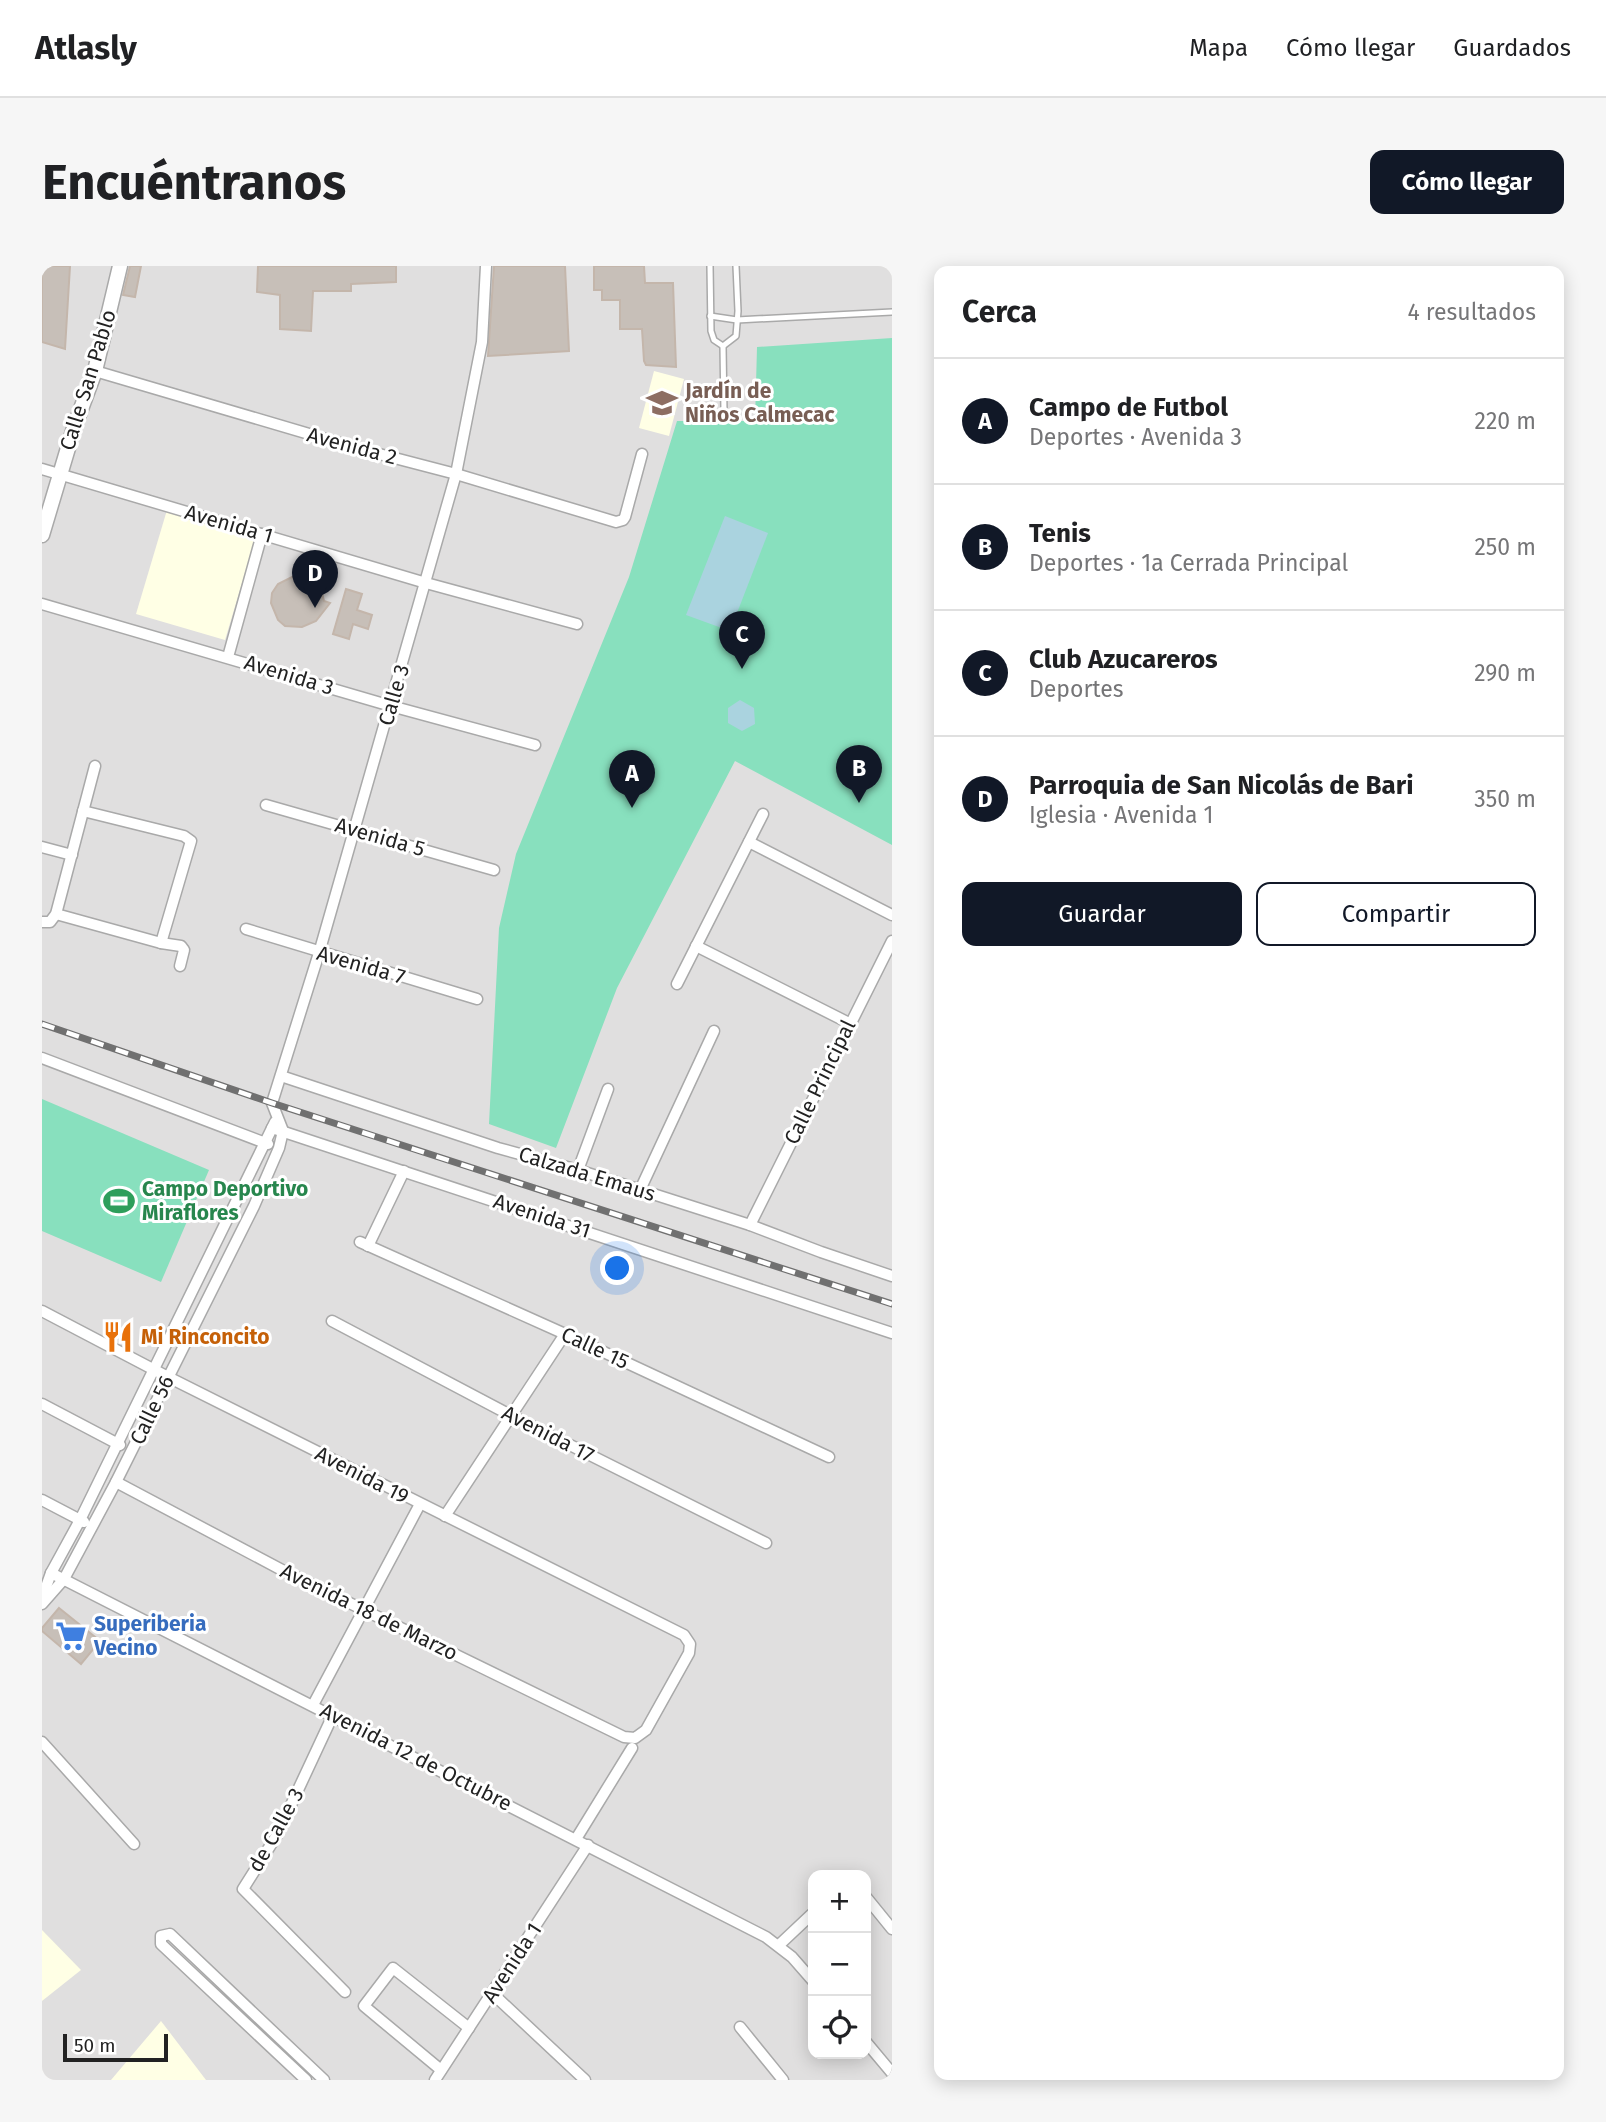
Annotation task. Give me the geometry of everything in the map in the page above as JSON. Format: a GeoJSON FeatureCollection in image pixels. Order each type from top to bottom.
{"type":"FeatureCollection","features":[{"type":"Feature","properties":{"kind":"street","name":"Calle San Pablo"},"geometry":{"type":"LineString","coordinates":[[42,535],[59,474],[95,371],[120,266]]}},
{"type":"Feature","properties":{"kind":"street","name":"Calle 3"},"geometry":{"type":"LineString","coordinates":[[278,1129],[278,1117],[272,1103],[319,953],[456,474],[482,342],[486,266]]}},
{"type":"Feature","properties":{"kind":"street","name":"Avenida 2"},"geometry":{"type":"LineString","coordinates":[[95,371],[620,522],[625,517],[642,454]]}},
{"type":"Feature","properties":{"kind":"street","name":"Avenida 1"},"geometry":{"type":"LineString","coordinates":[[42,470],[426,583],[577,624]]}},
{"type":"Feature","properties":{"kind":"street"},"geometry":{"type":"LineString","coordinates":[[228,657],[262,534]]}},
{"type":"Feature","properties":{"kind":"street","name":"Avenida 3"},"geometry":{"type":"LineString","coordinates":[[42,604],[391,706],[536,745]]}},
{"type":"Feature","properties":{"kind":"street"},"geometry":{"type":"LineString","coordinates":[[42,922],[50,922],[56,914],[95,766]]}},
{"type":"Feature","properties":{"kind":"street","name":"Avenida 5"},"geometry":{"type":"LineString","coordinates":[[267,805],[494,870]]}},
{"type":"Feature","properties":{"kind":"street"},"geometry":{"type":"LineString","coordinates":[[83,811],[184,836],[191,841],[161,943]]}},
{"type":"Feature","properties":{"kind":"street"},"geometry":{"type":"LineString","coordinates":[[677,985],[762,814]]}},
{"type":"Feature","properties":{"kind":"street"},"geometry":{"type":"LineString","coordinates":[[749,842],[892,915]]}},
{"type":"Feature","properties":{"kind":"street"},"geometry":{"type":"LineString","coordinates":[[42,847],[72,855]]}},
{"type":"Feature","properties":{"kind":"street"},"geometry":{"type":"LineString","coordinates":[[56,914],[181,946],[184,950],[180,966]]}},
{"type":"Feature","properties":{"kind":"street","name":"Avenida 7"},"geometry":{"type":"LineString","coordinates":[[246,929],[477,999]]}},
{"type":"Feature","properties":{"kind":"street","name":"Calle Principal"},"geometry":{"type":"LineString","coordinates":[[750,1225],[892,941]]}},
{"type":"Feature","properties":{"kind":"street"},"geometry":{"type":"LineString","coordinates":[[696,946],[849,1023]]}},
{"type":"Feature","properties":{"kind":"street"},"geometry":{"type":"LineString","coordinates":[[640,1190],[714,1031]]}},
{"type":"Feature","properties":{"kind":"street"},"geometry":{"type":"LineString","coordinates":[[42,1058],[279,1148]]}},
{"type":"Feature","properties":{"kind":"street","name":"Calzada Emaus"},"geometry":{"type":"LineString","coordinates":[[281,1076],[498,1148],[578,1170],[750,1225],[892,1276]]}},
{"type":"Feature","properties":{"kind":"street"},"geometry":{"type":"LineString","coordinates":[[578,1170],[608,1089]]}},
{"type":"Feature","properties":{"kind":"street","name":"Calle 56"},"geometry":{"type":"LineString","coordinates":[[42,1598],[51,1573],[80,1520],[265,1142],[278,1129]]}},
{"type":"Feature","properties":{"kind":"street","name":"Calle 56"},"geometry":{"type":"LineString","coordinates":[[42,1604],[64,1580],[93,1527],[254,1206],[279,1148],[278,1129]]}},
{"type":"Feature","properties":{"kind":"street","name":"Avenida 31"},"geometry":{"type":"LineString","coordinates":[[278,1129],[892,1333]]}},
{"type":"Feature","properties":{"kind":"street","name":"Calle 15"},"geometry":{"type":"LineString","coordinates":[[404,1171],[364,1244],[829,1457]]}},
{"type":"Feature","properties":{"kind":"street","name":"Avenida 19"},"geometry":{"type":"LineString","coordinates":[[42,1311],[684,1636],[690,1644],[689,1653],[646,1730],[635,1738],[624,1737]]}},
{"type":"Feature","properties":{"kind":"street","name":"Avenida 17"},"geometry":{"type":"LineString","coordinates":[[332,1321],[512,1416],[766,1544]]}},
{"type":"Feature","properties":{"kind":"street"},"geometry":{"type":"LineString","coordinates":[[445,1516],[565,1334]]}},
{"type":"Feature","properties":{"kind":"street"},"geometry":{"type":"LineString","coordinates":[[42,1404],[131,1451]]}},
{"type":"Feature","properties":{"kind":"street","name":"Avenida 18 de Marzo"},"geometry":{"type":"LineString","coordinates":[[116,1482],[363,1610],[624,1737]]}},
{"type":"Feature","properties":{"kind":"street"},"geometry":{"type":"LineString","coordinates":[[42,1500],[93,1527]]}},
{"type":"Feature","properties":{"kind":"street"},"geometry":{"type":"LineString","coordinates":[[313,1705],[420,1504]]}},
{"type":"Feature","properties":{"kind":"street","name":"Avenida 12 de Octubre"},"geometry":{"type":"LineString","coordinates":[[51,1573],[588,1845],[779,1945],[808,1975]]}},
{"type":"Feature","properties":{"kind":"street","name":"de Calle 3"},"geometry":{"type":"LineString","coordinates":[[333,1715],[277,1835],[243,1889],[345,1992]]}},
{"type":"Feature","properties":{"kind":"street"},"geometry":{"type":"LineString","coordinates":[[42,1742],[134,1844]]}},
{"type":"Feature","properties":{"kind":"street"},"geometry":{"type":"LineString","coordinates":[[576,1839],[632,1748]]}},
{"type":"Feature","properties":{"kind":"street","name":"Avenida 1"},"geometry":{"type":"LineString","coordinates":[[438,2075],[588,1845]]}},
{"type":"Feature","properties":{"kind":"street"},"geometry":{"type":"LineString","coordinates":[[871,1903],[892,1928]]}},
{"type":"Feature","properties":{"kind":"street"},"geometry":{"type":"LineString","coordinates":[[779,1945],[808,1918]]}},
{"type":"Feature","properties":{"kind":"street"},"geometry":{"type":"LineString","coordinates":[[306,2080],[161,1944],[162,1936],[170,1934],[324,2080]]}},
{"type":"Feature","properties":{"kind":"street"},"geometry":{"type":"LineString","coordinates":[[438,2075],[364,2006],[393,1968],[469,2028]]}},
{"type":"Feature","properties":{"kind":"street"},"geometry":{"type":"LineString","coordinates":[[492,1993],[585,2080]]}},
{"type":"Feature","properties":{"kind":"street"},"geometry":{"type":"LineString","coordinates":[[740,2027],[783,2080]]}},
{"type":"Feature","properties":{"kind":"street"},"geometry":{"type":"LineString","coordinates":[[871,2048],[892,2073]]}},
{"type":"Feature","properties":{"kind":"lane"},"geometry":{"type":"LineString","coordinates":[[710,266],[710,316],[714,340],[723,346]]}},
{"type":"Feature","properties":{"kind":"lane"},"geometry":{"type":"LineString","coordinates":[[723,346],[736,337],[736,266]]}},
{"type":"Feature","properties":{"kind":"lane"},"geometry":{"type":"LineString","coordinates":[[710,316],[737,320],[892,312]]}},
{"type":"Feature","properties":{"kind":"lane"},"geometry":{"type":"LineString","coordinates":[[723,346],[724,412]]}},
{"type":"Feature","properties":{"kind":"shaded area"},"geometry":{"type":"Polygon","coordinates":[[[42,266],[892,266],[892,2080],[42,2080],[42,266]]]}},
{"type":"Feature","properties":{"kind":"shaded area","name":"Jardín de Niños Calmecac"},"geometry":{"type":"Polygon","coordinates":[[[654,371],[684,379],[669,436],[639,428],[654,371]]]}},
{"type":"Feature","properties":{"kind":"shaded area"},"geometry":{"type":"Polygon","coordinates":[[[167,510],[256,536],[225,640],[136,614],[167,510]]]}},
{"type":"Feature","properties":{"kind":"shaded area"},"geometry":{"type":"Polygon","coordinates":[[[42,1930],[81,1970],[42,2001],[42,1930]]]}},
{"type":"Feature","properties":{"kind":"shaded area"},"geometry":{"type":"Polygon","coordinates":[[[161,2021],[206,2080],[111,2080],[161,2021]]]}},
{"type":"Feature","properties":{"kind":"green space"},"geometry":{"type":"Polygon","coordinates":[[[892,338],[892,845],[735,761],[617,988],[556,1148],[489,1124],[499,928],[516,854],[629,577],[677,421],[755,421],[757,347],[892,338]]]}},
{"type":"Feature","properties":{"kind":"green space","name":"Campo Deportivo Miraflores"},"geometry":{"type":"Polygon","coordinates":[[[42,1099],[209,1170],[161,1282],[42,1231],[42,1099]]]}},
{"type":"Feature","properties":{"kind":"water"},"geometry":{"type":"Polygon","coordinates":[[[725,516],[768,533],[730,631],[686,615],[725,516]]]}},
{"type":"Feature","properties":{"kind":"water"},"geometry":{"type":"Polygon","coordinates":[[[740,700],[754,708],[755,724],[742,731],[728,723],[728,708],[740,700]]]}},
{"type":"Feature","properties":{"kind":"building"},"geometry":{"type":"Polygon","coordinates":[[[42,266],[70,266],[65,349],[42,342],[42,266]]]}},
{"type":"Feature","properties":{"kind":"building"},"geometry":{"type":"Polygon","coordinates":[[[130,266],[141,266],[135,297],[123,295],[130,266]]]}},
{"type":"Feature","properties":{"kind":"building"},"geometry":{"type":"Polygon","coordinates":[[[258,266],[396,266],[396,282],[351,284],[351,291],[313,291],[311,331],[280,329],[280,295],[257,292],[258,266]]]}},
{"type":"Feature","properties":{"kind":"building"},"geometry":{"type":"Polygon","coordinates":[[[494,266],[565,266],[569,351],[488,356],[494,266]]]}},
{"type":"Feature","properties":{"kind":"building"},"geometry":{"type":"Polygon","coordinates":[[[594,266],[644,266],[645,283],[673,283],[676,367],[646,365],[642,329],[620,329],[620,300],[602,300],[602,290],[594,290],[594,266]]]}},
{"type":"Feature","properties":{"kind":"building"},"geometry":{"type":"Polygon","coordinates":[[[296,575],[311,579],[322,593],[324,601],[330,603],[316,621],[302,627],[285,626],[278,620],[271,603],[272,593],[278,584],[296,575]]]}},
{"type":"Feature","properties":{"kind":"building"},"geometry":{"type":"Polygon","coordinates":[[[346,589],[362,594],[357,610],[372,615],[368,629],[353,624],[349,639],[333,634],[346,589]]]}},
{"type":"Feature","properties":{"kind":"building","name":"Superiberia Vecino"},"geometry":{"type":"Polygon","coordinates":[[[59,1608],[100,1641],[81,1664],[42,1631],[59,1608]]]}},
{"type":"Feature","properties":{"kind":"railway"},"geometry":{"type":"LineString","coordinates":[[42,1024],[272,1103],[892,1304]]}},
{"type":"Feature","properties":{"kind":"place","name":"Jardín de Niños Calmecac"},"geometry":{"type":"Point","coordinates":[662,403]}},
{"type":"Feature","properties":{"kind":"place","name":"Parroquia de San Nicolás de Bari"},"geometry":{"type":"Point","coordinates":[315,608]}},
{"type":"Feature","properties":{"kind":"place","name":"Club Azucareros"},"geometry":{"type":"Point","coordinates":[742,669]}},
{"type":"Feature","properties":{"kind":"place","name":"Tenis"},"geometry":{"type":"Point","coordinates":[859,803]}},
{"type":"Feature","properties":{"kind":"place","name":"Campo de Futbol"},"geometry":{"type":"Point","coordinates":[632,808]}},
{"type":"Feature","properties":{"kind":"place","name":"Campo Deportivo Miraflores"},"geometry":{"type":"Point","coordinates":[119,1201]}},
{"type":"Feature","properties":{"kind":"place","name":"Mi Rinconcito"},"geometry":{"type":"Point","coordinates":[118,1337]}},
{"type":"Feature","properties":{"kind":"place","name":"Superiberia Vecino"},"geometry":{"type":"Point","coordinates":[71,1636]}}]}
